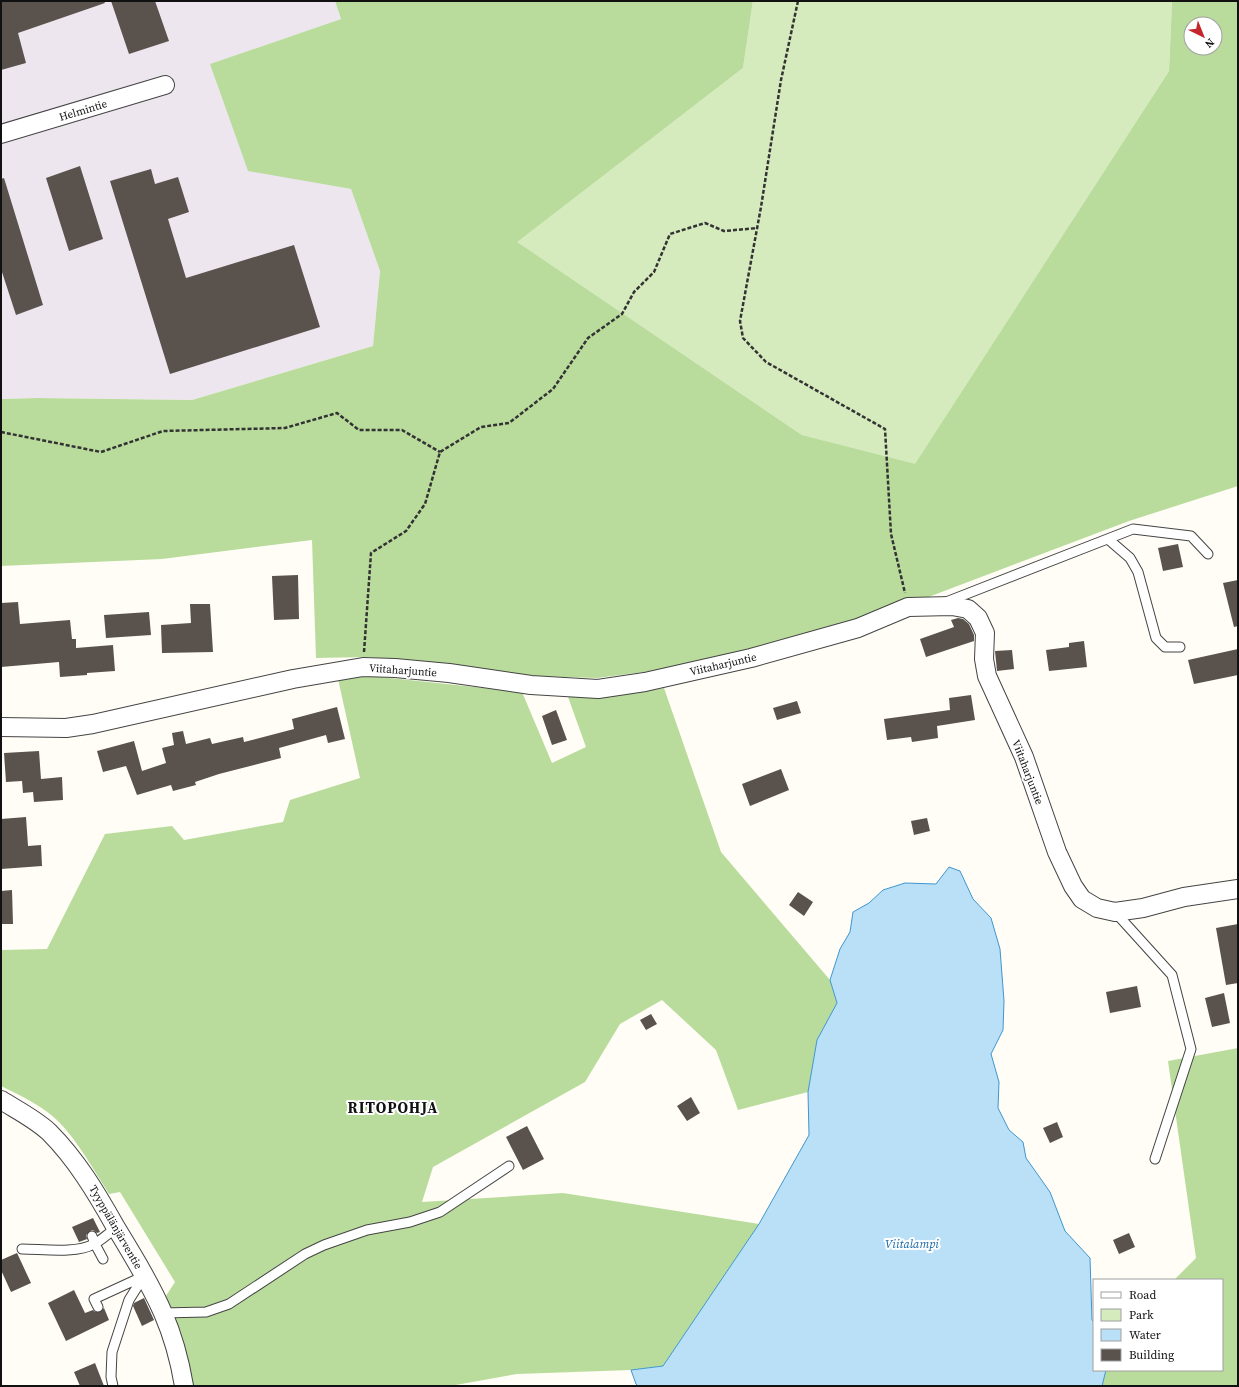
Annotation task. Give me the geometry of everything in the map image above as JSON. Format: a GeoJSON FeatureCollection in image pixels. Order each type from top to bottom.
{"type":"FeatureCollection","features":[{"type":"Feature","properties":{"kind":"street","name":"Helmintie"},"geometry":{"type":"LineString","coordinates":[[1,134],[165,85]]}},
{"type":"Feature","properties":{"kind":"street","name":"Viitaharjuntie"},"geometry":{"type":"LineString","coordinates":[[1,727],[66,728],[93,724],[293,679],[363,667],[395,668],[449,673],[531,685],[598,689],[645,682],[751,658],[858,628],[908,608],[937,606],[968,609],[978,618],[984,634],[984,659],[987,676],[1024,757],[1058,852],[1073,886],[1082,899],[1097,908],[1115,912],[1143,908],[1184,897],[1238,889]]}},
{"type":"Feature","properties":{"kind":"street","name":"Tyyppälänjärventie"},"geometry":{"type":"LineString","coordinates":[[1,1100],[25,1114],[48,1132],[64,1149],[92,1186],[144,1276],[163,1313],[182,1372],[184,1386]]}},
{"type":"Feature","properties":{"kind":"lane"},"geometry":{"type":"LineString","coordinates":[[937,606],[1133,529],[1191,536],[1208,554]]}},
{"type":"Feature","properties":{"kind":"lane"},"geometry":{"type":"LineString","coordinates":[[1108,539],[1130,558],[1138,572],[1156,638],[1165,647],[1180,648]]}},
{"type":"Feature","properties":{"kind":"lane"},"geometry":{"type":"LineString","coordinates":[[1115,912],[1172,975],[1191,1049],[1155,1159]]}},
{"type":"Feature","properties":{"kind":"lane"},"geometry":{"type":"LineString","coordinates":[[163,1313],[206,1312],[229,1304],[305,1254],[324,1245],[367,1230],[410,1222],[440,1212],[509,1166]]}},
{"type":"Feature","properties":{"kind":"lane"},"geometry":{"type":"LineString","coordinates":[[22,1249],[69,1250],[85,1248],[93,1240],[117,1228]]}},
{"type":"Feature","properties":{"kind":"lane"},"geometry":{"type":"LineString","coordinates":[[93,1240],[103,1259]]}},
{"type":"Feature","properties":{"kind":"lane"},"geometry":{"type":"LineString","coordinates":[[98,1307],[94,1299],[144,1276]]}},
{"type":"Feature","properties":{"kind":"lane"},"geometry":{"type":"LineString","coordinates":[[113,1386],[111,1377],[112,1352],[129,1300],[144,1276]]}},
{"type":"Feature","properties":{"kind":"path"},"geometry":{"type":"LineString","coordinates":[[798,1],[780,80],[758,228],[740,321],[743,338],[766,362],[885,429],[891,534],[908,608]]}},
{"type":"Feature","properties":{"kind":"path"},"geometry":{"type":"LineString","coordinates":[[363,667],[371,553],[406,531],[425,504],[440,452],[481,427],[508,423],[553,389],[588,338],[622,314],[634,292],[654,272],[670,234],[705,223],[724,231],[758,228]]}},
{"type":"Feature","properties":{"kind":"path"},"geometry":{"type":"LineString","coordinates":[[1,432],[101,452],[164,431],[285,428],[337,413],[359,430],[402,430],[440,452]]}},
{"type":"Feature","properties":{"kind":"shaded area"},"geometry":{"type":"Polygon","coordinates":[[[1,1],[335,1],[341,19],[211,64],[248,170],[351,189],[380,271],[373,346],[192,400],[1,399],[1,1]]]}},
{"type":"Feature","properties":{"kind":"green space"},"geometry":{"type":"Polygon","coordinates":[[[335,1],[753,1],[743,68],[517,242],[802,435],[915,464],[1169,71],[1172,1],[1238,1],[1238,486],[1129,521],[889,612],[754,651],[660,670],[597,678],[533,676],[441,663],[367,657],[316,658],[312,540],[162,559],[1,566],[1,399],[192,400],[373,346],[380,271],[351,189],[248,171],[210,64],[341,19],[335,1]]]}},
{"type":"Feature","properties":{"kind":"green space"},"geometry":{"type":"Polygon","coordinates":[[[753,1],[1172,1],[1169,71],[915,465],[802,435],[516,242],[743,68],[753,1]]]}},
{"type":"Feature","properties":{"kind":"green space"},"geometry":{"type":"Polygon","coordinates":[[[362,675],[522,692],[552,763],[586,747],[568,697],[608,697],[664,688],[721,852],[830,980],[837,1003],[817,1040],[808,1092],[738,1110],[716,1050],[662,1000],[620,1024],[585,1082],[433,1167],[422,1202],[563,1193],[759,1224],[663,1366],[631,1370],[517,1374],[450,1386],[192,1386],[180,1330],[164,1299],[175,1282],[120,1192],[109,1194],[79,1147],[53,1116],[32,1102],[1,1086],[1,950],[47,949],[105,834],[172,826],[184,840],[283,822],[290,800],[360,778],[338,679],[362,675]]]}},
{"type":"Feature","properties":{"kind":"green space"},"geometry":{"type":"Polygon","coordinates":[[[1238,1048],[1238,1386],[1102,1386],[1106,1371],[1223,1371],[1223,1279],[1175,1279],[1196,1258],[1168,1061],[1238,1048]]]}},
{"type":"Feature","properties":{"kind":"water","name":"Viitalampi"},"geometry":{"type":"Polygon","coordinates":[[[949,867],[960,871],[973,899],[991,918],[1000,949],[1004,1001],[1003,1030],[991,1054],[999,1082],[998,1108],[1009,1130],[1023,1142],[1026,1158],[1050,1192],[1065,1231],[1090,1258],[1093,1321],[1093,1371],[1106,1371],[1102,1386],[638,1386],[631,1370],[663,1366],[759,1224],[809,1135],[808,1092],[817,1040],[837,1003],[830,980],[840,949],[850,932],[853,912],[869,903],[883,890],[905,883],[936,884],[949,867]]]}},
{"type":"Feature","properties":{"kind":"building"},"geometry":{"type":"Polygon","coordinates":[[[1,1],[104,1],[105,3],[18,33],[26,63],[1,70],[1,1]]]}},
{"type":"Feature","properties":{"kind":"building"},"geometry":{"type":"Polygon","coordinates":[[[111,1],[155,1],[169,41],[129,54],[111,1]]]}},
{"type":"Feature","properties":{"kind":"building"},"geometry":{"type":"Polygon","coordinates":[[[80,166],[103,239],[69,251],[46,178],[80,166]]]}},
{"type":"Feature","properties":{"kind":"building"},"geometry":{"type":"Polygon","coordinates":[[[151,169],[155,184],[178,177],[189,212],[168,219],[186,278],[294,245],[320,327],[170,374],[110,181],[151,169]]]}},
{"type":"Feature","properties":{"kind":"building"},"geometry":{"type":"Polygon","coordinates":[[[4,178],[43,305],[16,315],[1,269],[1,179],[4,178]]]}},
{"type":"Feature","properties":{"kind":"building"},"geometry":{"type":"Polygon","coordinates":[[[1178,544],[1183,567],[1163,571],[1158,548],[1178,544]]]}},
{"type":"Feature","properties":{"kind":"building"},"geometry":{"type":"Polygon","coordinates":[[[298,575],[299,619],[274,620],[272,576],[298,575]]]}},
{"type":"Feature","properties":{"kind":"building"},"geometry":{"type":"Polygon","coordinates":[[[1238,580],[1238,626],[1234,627],[1223,583],[1238,580]]]}},
{"type":"Feature","properties":{"kind":"building"},"geometry":{"type":"Polygon","coordinates":[[[18,602],[20,624],[70,620],[72,639],[76,639],[76,648],[113,645],[115,671],[60,677],[59,662],[1,667],[1,603],[18,602]]]}},
{"type":"Feature","properties":{"kind":"building"},"geometry":{"type":"Polygon","coordinates":[[[190,604],[210,604],[213,652],[162,653],[161,625],[191,623],[190,604]]]}},
{"type":"Feature","properties":{"kind":"building"},"geometry":{"type":"Polygon","coordinates":[[[149,612],[151,635],[106,638],[104,615],[149,612]]]}},
{"type":"Feature","properties":{"kind":"building"},"geometry":{"type":"Polygon","coordinates":[[[958,618],[963,619],[969,624],[974,635],[974,641],[926,657],[920,639],[954,627],[951,620],[958,618]]]}},
{"type":"Feature","properties":{"kind":"building"},"geometry":{"type":"Polygon","coordinates":[[[1084,641],[1087,667],[1049,671],[1046,650],[1069,647],[1069,643],[1084,641]]]}},
{"type":"Feature","properties":{"kind":"building"},"geometry":{"type":"Polygon","coordinates":[[[1238,649],[1238,675],[1194,684],[1188,660],[1238,649]]]}},
{"type":"Feature","properties":{"kind":"building"},"geometry":{"type":"Polygon","coordinates":[[[1012,650],[1014,669],[997,671],[995,651],[1012,650]]]}},
{"type":"Feature","properties":{"kind":"building"},"geometry":{"type":"Polygon","coordinates":[[[971,695],[975,720],[937,726],[938,738],[912,742],[911,737],[887,740],[884,719],[950,710],[949,698],[971,695]]]}},
{"type":"Feature","properties":{"kind":"building"},"geometry":{"type":"Polygon","coordinates":[[[797,701],[801,713],[777,720],[773,708],[797,701]]]}},
{"type":"Feature","properties":{"kind":"building"},"geometry":{"type":"Polygon","coordinates":[[[337,707],[345,739],[328,743],[326,735],[279,748],[281,758],[219,774],[195,782],[196,785],[173,791],[171,785],[137,795],[126,766],[103,772],[97,751],[134,741],[142,771],[166,763],[162,748],[174,745],[172,733],[183,731],[186,744],[210,738],[212,744],[243,737],[244,742],[294,729],[292,719],[337,707]]]}},
{"type":"Feature","properties":{"kind":"building"},"geometry":{"type":"Polygon","coordinates":[[[556,710],[567,740],[552,745],[542,716],[556,710]]]}},
{"type":"Feature","properties":{"kind":"building"},"geometry":{"type":"Polygon","coordinates":[[[39,751],[41,779],[62,777],[63,800],[34,802],[33,792],[23,793],[22,781],[6,782],[4,753],[39,751]]]}},
{"type":"Feature","properties":{"kind":"building"},"geometry":{"type":"Polygon","coordinates":[[[781,769],[789,790],[750,806],[742,784],[781,769]]]}},
{"type":"Feature","properties":{"kind":"building"},"geometry":{"type":"Polygon","coordinates":[[[26,817],[28,846],[41,845],[42,866],[1,869],[1,819],[26,817]]]}},
{"type":"Feature","properties":{"kind":"building"},"geometry":{"type":"Polygon","coordinates":[[[927,818],[930,831],[914,835],[911,821],[927,818]]]}},
{"type":"Feature","properties":{"kind":"building"},"geometry":{"type":"Polygon","coordinates":[[[12,890],[13,924],[1,924],[1,891],[12,890]]]}},
{"type":"Feature","properties":{"kind":"building"},"geometry":{"type":"Polygon","coordinates":[[[798,892],[813,902],[804,916],[789,905],[798,892]]]}},
{"type":"Feature","properties":{"kind":"building"},"geometry":{"type":"Polygon","coordinates":[[[1238,924],[1238,983],[1226,985],[1216,928],[1238,924]]]}},
{"type":"Feature","properties":{"kind":"building"},"geometry":{"type":"Polygon","coordinates":[[[1137,986],[1141,1007],[1110,1013],[1106,992],[1137,986]]]}},
{"type":"Feature","properties":{"kind":"building"},"geometry":{"type":"Polygon","coordinates":[[[1224,993],[1230,1023],[1212,1027],[1205,998],[1224,993]]]}},
{"type":"Feature","properties":{"kind":"building"},"geometry":{"type":"Polygon","coordinates":[[[651,1014],[657,1024],[646,1030],[640,1020],[651,1014]]]}},
{"type":"Feature","properties":{"kind":"building"},"geometry":{"type":"Polygon","coordinates":[[[691,1097],[700,1113],[687,1121],[677,1106],[691,1097]]]}},
{"type":"Feature","properties":{"kind":"building"},"geometry":{"type":"Polygon","coordinates":[[[1057,1122],[1063,1137],[1050,1143],[1043,1128],[1057,1122]]]}},
{"type":"Feature","properties":{"kind":"building"},"geometry":{"type":"Polygon","coordinates":[[[527,1126],[544,1159],[523,1170],[506,1137],[527,1126]]]}},
{"type":"Feature","properties":{"kind":"building"},"geometry":{"type":"Polygon","coordinates":[[[93,1218],[100,1232],[97,1233],[93,1230],[90,1231],[86,1235],[87,1239],[79,1242],[72,1227],[93,1218]]]}},
{"type":"Feature","properties":{"kind":"building"},"geometry":{"type":"Polygon","coordinates":[[[1129,1233],[1135,1247],[1119,1254],[1113,1240],[1129,1233]]]}},
{"type":"Feature","properties":{"kind":"building"},"geometry":{"type":"Polygon","coordinates":[[[17,1253],[31,1283],[11,1292],[1,1270],[1,1260],[17,1253]]]}},
{"type":"Feature","properties":{"kind":"building"},"geometry":{"type":"Polygon","coordinates":[[[74,1290],[85,1313],[93,1310],[95,1312],[100,1312],[104,1308],[109,1320],[66,1341],[48,1303],[74,1290]]]}},
{"type":"Feature","properties":{"kind":"building"},"geometry":{"type":"Polygon","coordinates":[[[144,1298],[154,1320],[142,1326],[133,1306],[134,1303],[144,1298]]]}},
{"type":"Feature","properties":{"kind":"building"},"geometry":{"type":"Polygon","coordinates":[[[95,1363],[104,1386],[80,1386],[74,1372],[95,1363]]]}},
{"type":"Feature","properties":{"kind":"district","name":"RITOPOHJA"},"geometry":{"type":"Point","coordinates":[393,1108]}}]}
